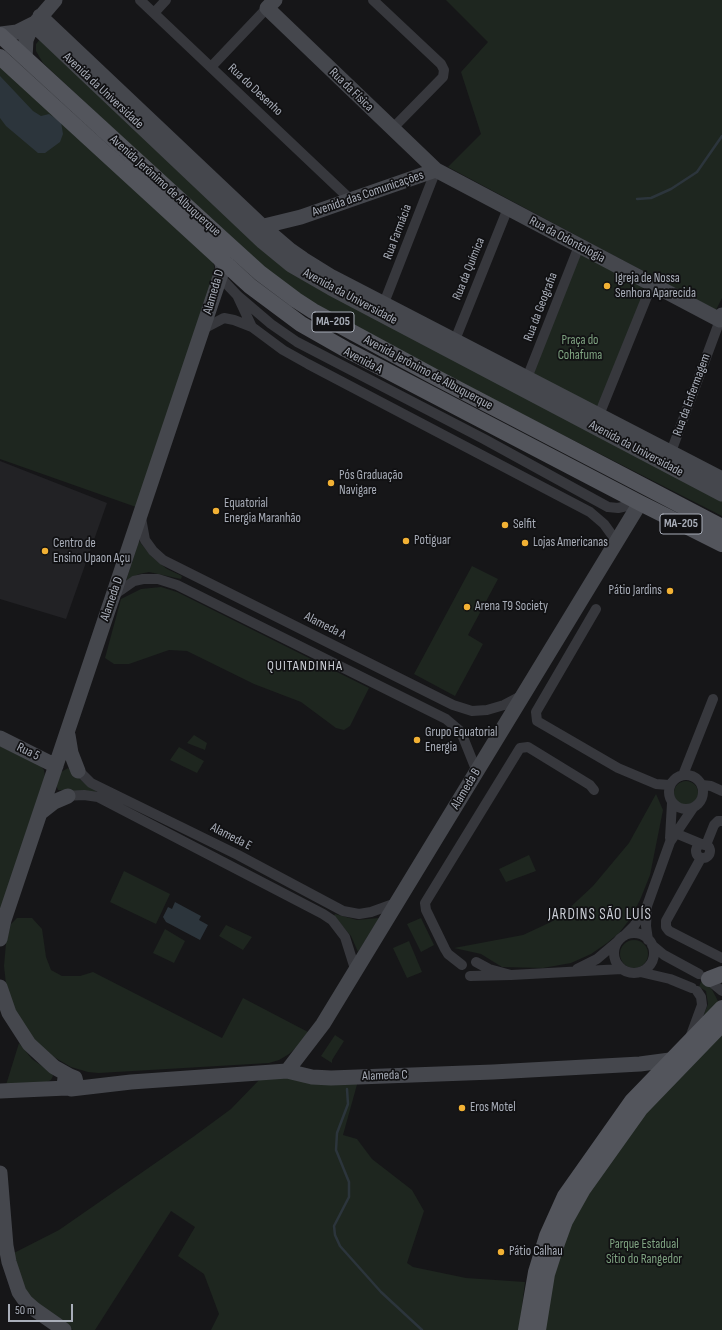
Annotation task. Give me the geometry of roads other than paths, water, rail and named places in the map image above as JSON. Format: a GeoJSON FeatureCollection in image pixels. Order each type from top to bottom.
{"type":"FeatureCollection","features":[{"type":"Feature","properties":{"kind":"main road","name":"Avenida Jerônimo de Albuquerque"},"geometry":{"type":"LineString","coordinates":[[0,34],[257,270],[296,300],[313,311],[435,377],[722,527]]}},
{"type":"Feature","properties":{"kind":"main road","name":"Avenida Jerônimo de Albuquerque"},"geometry":{"type":"LineString","coordinates":[[0,57],[250,286],[313,332],[640,504],[722,544]]}},
{"type":"Feature","properties":{"kind":"main road"},"geometry":{"type":"LineString","coordinates":[[526,1330],[534,1277],[547,1236],[556,1212],[579,1174],[619,1118],[653,1078],[722,1008]]}},
{"type":"Feature","properties":{"kind":"main road"},"geometry":{"type":"LineString","coordinates":[[538,1330],[547,1274],[565,1221],[579,1195],[640,1109],[722,1024]]}},
{"type":"Feature","properties":{"kind":"street"},"geometry":{"type":"LineString","coordinates":[[0,34],[17,32],[36,20],[55,0]]}},
{"type":"Feature","properties":{"kind":"street","name":"Rua do Desenho"},"geometry":{"type":"LineString","coordinates":[[140,0],[351,200]]}},
{"type":"Feature","properties":{"kind":"street"},"geometry":{"type":"LineString","coordinates":[[154,13],[166,0]]}},
{"type":"Feature","properties":{"kind":"street"},"geometry":{"type":"LineString","coordinates":[[373,0],[441,64],[444,70],[443,77],[392,129]]}},
{"type":"Feature","properties":{"kind":"street"},"geometry":{"type":"LineString","coordinates":[[211,67],[271,4]]}},
{"type":"Feature","properties":{"kind":"street","name":"Rua da Física"},"geometry":{"type":"LineString","coordinates":[[271,4],[392,129],[436,170]]}},
{"type":"Feature","properties":{"kind":"street"},"geometry":{"type":"LineString","coordinates":[[25,58],[26,40],[36,20]]}},
{"type":"Feature","properties":{"kind":"street","name":"Avenida da Universidade"},"geometry":{"type":"LineString","coordinates":[[36,20],[257,229],[285,254],[331,288],[569,406],[722,494]]}},
{"type":"Feature","properties":{"kind":"street","name":"Avenida das Comunicações"},"geometry":{"type":"LineString","coordinates":[[257,229],[301,217],[436,170]]}},
{"type":"Feature","properties":{"kind":"street","name":"Rua da Odontologia"},"geometry":{"type":"LineString","coordinates":[[436,170],[652,284],[721,318]]}},
{"type":"Feature","properties":{"kind":"street","name":"Rua Farmácia"},"geometry":{"type":"LineString","coordinates":[[384,304],[436,170]]}},
{"type":"Feature","properties":{"kind":"street","name":"Rua da Química"},"geometry":{"type":"LineString","coordinates":[[455,340],[508,208]]}},
{"type":"Feature","properties":{"kind":"street","name":"Avenida das Comunicações"},"geometry":{"type":"LineString","coordinates":[[285,254],[287,229],[292,223],[301,217]]}},
{"type":"Feature","properties":{"kind":"street","name":"Rua da Geografia"},"geometry":{"type":"LineString","coordinates":[[527,378],[579,246]]}},
{"type":"Feature","properties":{"kind":"street","name":"Avenida da Universidade"},"geometry":{"type":"LineString","coordinates":[[285,254],[332,276],[527,378],[552,398]]}},
{"type":"Feature","properties":{"kind":"street","name":"Alameda D"},"geometry":{"type":"LineString","coordinates":[[0,939],[4,920],[141,516],[220,277],[223,266],[221,259]]}},
{"type":"Feature","properties":{"kind":"street","name":"Avenida A"},"geometry":{"type":"LineString","coordinates":[[220,277],[237,295],[271,324],[297,342],[484,439],[608,507],[618,508],[640,504]]}},
{"type":"Feature","properties":{"kind":"street"},"geometry":{"type":"LineString","coordinates":[[599,415],[652,284]]}},
{"type":"Feature","properties":{"kind":"street","name":"Avenida A"},"geometry":{"type":"LineString","coordinates":[[237,295],[252,327]]}},
{"type":"Feature","properties":{"kind":"street","name":"Avenida A"},"geometry":{"type":"LineString","coordinates":[[203,329],[224,318],[252,327],[283,350],[308,364],[590,512],[604,524],[617,542]]}},
{"type":"Feature","properties":{"kind":"street","name":"Rua da Enfermagem"},"geometry":{"type":"LineString","coordinates":[[671,452],[721,318]]}},
{"type":"Feature","properties":{"kind":"street","name":"Avenida da Universidade"},"geometry":{"type":"LineString","coordinates":[[569,406],[599,415],[722,479]]}},
{"type":"Feature","properties":{"kind":"street"},"geometry":{"type":"LineString","coordinates":[[478,453],[484,439]]}},
{"type":"Feature","properties":{"kind":"street","name":"Alameda B"},"geometry":{"type":"LineString","coordinates":[[287,1071],[320,1029],[356,972],[640,504]]}},
{"type":"Feature","properties":{"kind":"street","name":"Alameda A"},"geometry":{"type":"LineString","coordinates":[[141,516],[145,540],[153,551],[163,560],[453,705],[472,711],[487,710],[504,705],[524,694]]}},
{"type":"Feature","properties":{"kind":"street"},"geometry":{"type":"LineString","coordinates":[[113,596],[125,586],[143,579],[158,579],[177,585],[446,720],[458,730],[463,737],[477,772]]}},
{"type":"Feature","properties":{"kind":"street"},"geometry":{"type":"LineString","coordinates":[[596,609],[536,712],[537,721],[618,768],[656,784],[669,786]]}},
{"type":"Feature","properties":{"kind":"street"},"geometry":{"type":"LineString","coordinates":[[683,774],[713,699]]}},
{"type":"Feature","properties":{"kind":"street"},"geometry":{"type":"LineString","coordinates":[[67,733],[70,753],[78,771]]}},
{"type":"Feature","properties":{"kind":"street","name":"Rua 5"},"geometry":{"type":"LineString","coordinates":[[0,738],[57,762]]}},
{"type":"Feature","properties":{"kind":"street"},"geometry":{"type":"LineString","coordinates":[[594,790],[590,785],[528,747],[520,748],[425,903],[426,910],[448,954],[462,964],[463,972],[470,976],[622,969]]}},
{"type":"Feature","properties":{"kind":"street","name":"Alameda E"},"geometry":{"type":"LineString","coordinates":[[57,762],[69,762],[91,783],[191,831],[343,911],[359,914],[385,908],[398,902]]}},
{"type":"Feature","properties":{"kind":"street"},"geometry":{"type":"LineString","coordinates":[[693,808],[682,809],[672,803],[669,798],[669,786],[675,778],[683,774],[692,776],[702,789],[722,794]]}},
{"type":"Feature","properties":{"kind":"street"},"geometry":{"type":"LineString","coordinates":[[702,789],[710,786],[722,791]]}},
{"type":"Feature","properties":{"kind":"street"},"geometry":{"type":"LineString","coordinates":[[569,971],[592,962],[622,938],[634,926],[647,906],[670,842],[693,808],[701,800],[702,789]]}},
{"type":"Feature","properties":{"kind":"street","name":"Alameda E"},"geometry":{"type":"LineString","coordinates":[[47,792],[58,796],[84,795],[98,797],[323,914],[332,920],[345,937],[356,972]]}},
{"type":"Feature","properties":{"kind":"street"},"geometry":{"type":"LineString","coordinates":[[40,813],[54,802],[68,796]]}},
{"type":"Feature","properties":{"kind":"street"},"geometry":{"type":"LineString","coordinates":[[670,842],[672,803]]}},
{"type":"Feature","properties":{"kind":"street"},"geometry":{"type":"LineString","coordinates":[[722,821],[716,823],[705,845],[700,846],[697,849],[696,853],[701,858],[666,921],[666,927],[669,931],[722,958]]}},
{"type":"Feature","properties":{"kind":"street"},"geometry":{"type":"LineString","coordinates":[[185,841],[185,835],[191,831]]}},
{"type":"Feature","properties":{"kind":"street"},"geometry":{"type":"LineString","coordinates":[[675,833],[705,845]]}},
{"type":"Feature","properties":{"kind":"street"},"geometry":{"type":"LineString","coordinates":[[233,866],[238,862],[238,855]]}},
{"type":"Feature","properties":{"kind":"street"},"geometry":{"type":"LineString","coordinates":[[640,972],[651,964],[653,958],[646,926],[647,906]]}},
{"type":"Feature","properties":{"kind":"street"},"geometry":{"type":"LineString","coordinates":[[689,1041],[702,1005],[701,997],[694,989],[670,979],[640,972],[627,972],[622,969],[614,958],[616,946],[622,938],[637,934],[650,942],[664,955],[709,976],[722,991]]}},
{"type":"Feature","properties":{"kind":"street"},"geometry":{"type":"LineString","coordinates":[[462,964],[469,960],[489,969],[511,975]]}},
{"type":"Feature","properties":{"kind":"street"},"geometry":{"type":"LineString","coordinates":[[470,976],[477,972],[478,967],[476,962]]}},
{"type":"Feature","properties":{"kind":"street"},"geometry":{"type":"LineString","coordinates":[[0,987],[9,1013],[21,1034],[37,1053],[69,1082]]}},
{"type":"Feature","properties":{"kind":"street","name":"Alameda C"},"geometry":{"type":"LineString","coordinates":[[0,1091],[34,1089],[69,1082],[131,1082],[287,1071],[312,1077],[331,1078],[640,1064],[670,1060]]}},
{"type":"Feature","properties":{"kind":"street"},"geometry":{"type":"LineString","coordinates":[[640,1064],[650,1067],[653,1078]]}},
{"type":"Feature","properties":{"kind":"street"},"geometry":{"type":"LineString","coordinates":[[0,1173],[6,1246],[16,1285],[26,1302],[44,1317],[64,1330]]}},
{"type":"Feature","properties":{"kind":"waterway"},"geometry":{"type":"LineString","coordinates":[[637,199],[651,198],[671,189],[697,172],[722,136]]}},
{"type":"Feature","properties":{"kind":"waterway"},"geometry":{"type":"LineString","coordinates":[[347,1089],[348,1104],[337,1133],[336,1150],[349,1182],[349,1197],[334,1226],[335,1235],[340,1246],[381,1292],[422,1330]]}},
{"type":"Feature","properties":{"kind":"place","name":"Igreja de Nossa Senhora Aparecida"},"geometry":{"type":"Point","coordinates":[607,286]}},
{"type":"Feature","properties":{"kind":"place","name":"Pós Graduação Navigare"},"geometry":{"type":"Point","coordinates":[331,483]}},
{"type":"Feature","properties":{"kind":"place","name":"Equatorial Energia Maranhão"},"geometry":{"type":"Point","coordinates":[216,511]}},
{"type":"Feature","properties":{"kind":"place","name":"Selfit"},"geometry":{"type":"Point","coordinates":[505,525]}},
{"type":"Feature","properties":{"kind":"place","name":"Potiguar"},"geometry":{"type":"Point","coordinates":[406,541]}},
{"type":"Feature","properties":{"kind":"place","name":"Lojas Americanas"},"geometry":{"type":"Point","coordinates":[525,543]}},
{"type":"Feature","properties":{"kind":"place","name":"Centro de Ensino Upaon Açu"},"geometry":{"type":"Point","coordinates":[45,551]}},
{"type":"Feature","properties":{"kind":"place","name":"Pátio Jardins"},"geometry":{"type":"Point","coordinates":[670,591]}},
{"type":"Feature","properties":{"kind":"place","name":"Arena T9 Society"},"geometry":{"type":"Point","coordinates":[467,607]}},
{"type":"Feature","properties":{"kind":"place","name":"Grupo Equatorial Energia"},"geometry":{"type":"Point","coordinates":[417,740]}},
{"type":"Feature","properties":{"kind":"place","name":"Eros Motel"},"geometry":{"type":"Point","coordinates":[462,1108]}},
{"type":"Feature","properties":{"kind":"place","name":"Pátio Calhau"},"geometry":{"type":"Point","coordinates":[501,1252]}},
{"type":"Feature","properties":{"kind":"district","name":"QUITANDINHA"},"geometry":{"type":"Point","coordinates":[305,666]}},
{"type":"Feature","properties":{"kind":"district","name":"JARDINS SÃO LUÍS"},"geometry":{"type":"Point","coordinates":[600,915]}},
{"type":"Feature","properties":{"kind":"park label","name":"Praça do Cohafuma"},"geometry":{"type":"Point","coordinates":[580,348]}},
{"type":"Feature","properties":{"kind":"park label","name":"Parque Estadual Sítio do Rangedor"},"geometry":{"type":"Point","coordinates":[644,1252]}}]}
